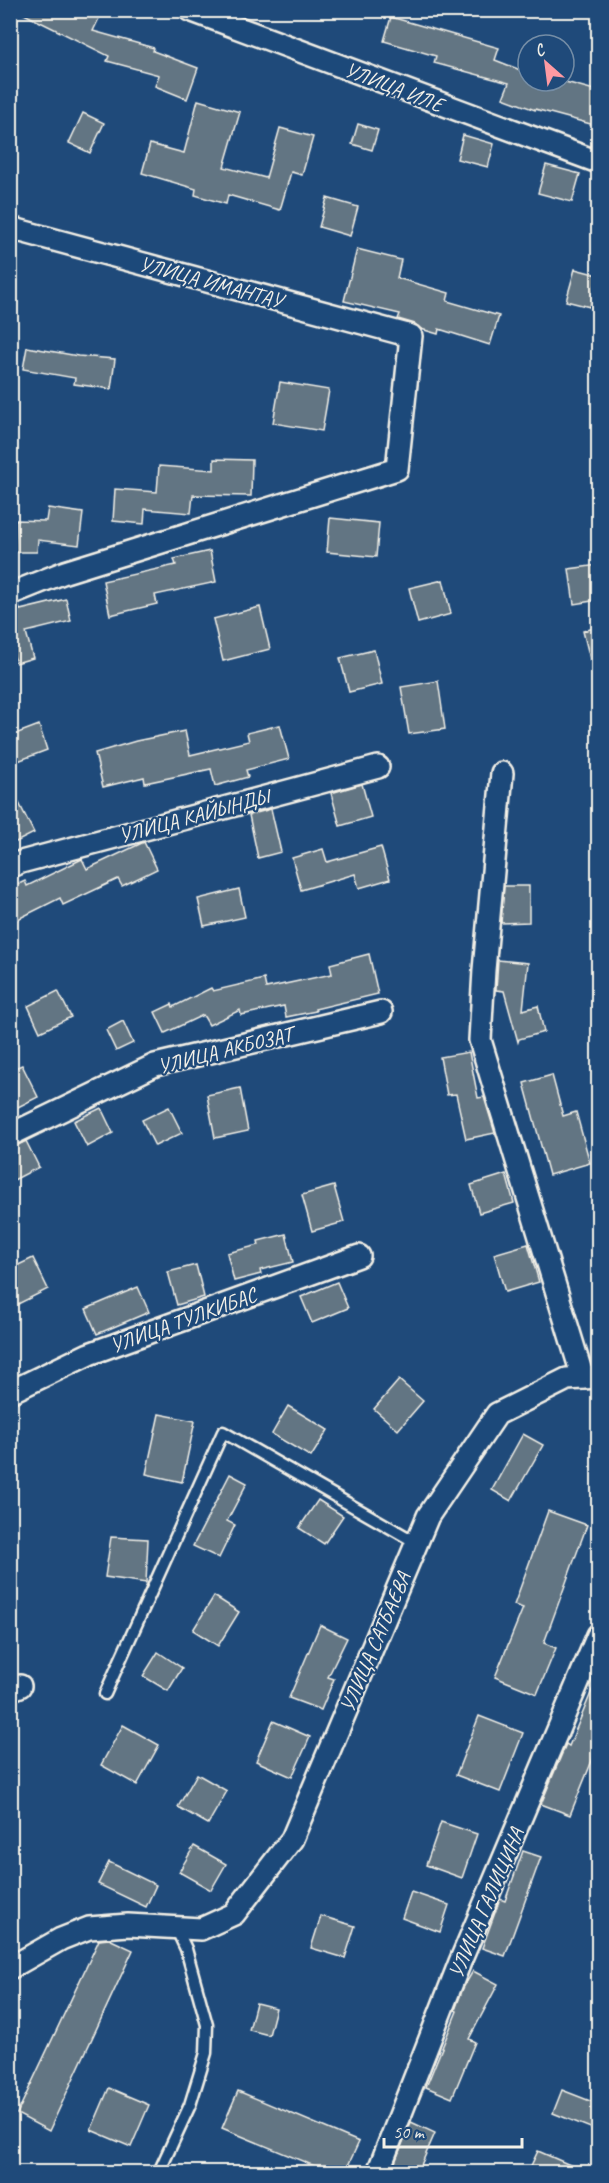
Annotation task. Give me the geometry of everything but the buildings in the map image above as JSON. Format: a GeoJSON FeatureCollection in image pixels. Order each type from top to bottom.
{"type":"FeatureCollection","features":[{"type":"Feature","properties":{"kind":"street","name":"УЛИЦА ИЛЕ"},"geometry":{"type":"LineString","coordinates":[[190,10],[598,162]]}},
{"type":"Feature","properties":{"kind":"street","name":"УЛИЦА ИМАНТАУ"},"geometry":{"type":"LineString","coordinates":[[10,228],[411,336],[398,469],[65,572],[10,594]]}},
{"type":"Feature","properties":{"kind":"street","name":"УЛИЦА КАЙЫНДЫ"},"geometry":{"type":"LineString","coordinates":[[10,867],[32,859],[378,767]]}},
{"type":"Feature","properties":{"kind":"street"},"geometry":{"type":"LineString","coordinates":[[502,773],[480,1040],[591,1378]]}},
{"type":"Feature","properties":{"kind":"street","name":"УЛИЦА АКБОЗАТ"},"geometry":{"type":"LineString","coordinates":[[10,1135],[155,1065],[381,1012]]}},
{"type":"Feature","properties":{"kind":"street","name":"УЛИЦА ТУЛКИБАС"},"geometry":{"type":"LineString","coordinates":[[10,1392],[89,1353],[359,1256]]}},
{"type":"Feature","properties":{"kind":"street","name":"УЛИЦА САТБАЕВА"},"geometry":{"type":"LineString","coordinates":[[10,1968],[61,1938],[89,1928],[128,1925],[201,1929],[234,1914],[292,1839],[428,1516],[497,1414],[567,1378],[591,1378]]}},
{"type":"Feature","properties":{"kind":"street","name":"УЛИЦА ГАЛИЦИНА"},"geometry":{"type":"LineString","coordinates":[[378,2172],[460,1962],[598,1635]]}},
{"type":"Feature","properties":{"kind":"lane"},"geometry":{"type":"LineString","coordinates":[[105,1694],[223,1432],[417,1543]]}},
{"type":"Feature","properties":{"kind":"lane"},"geometry":{"type":"LineString","coordinates":[[159,2172],[190,2105],[206,2053],[207,2025],[186,1949],[176,1928]]}}]}
